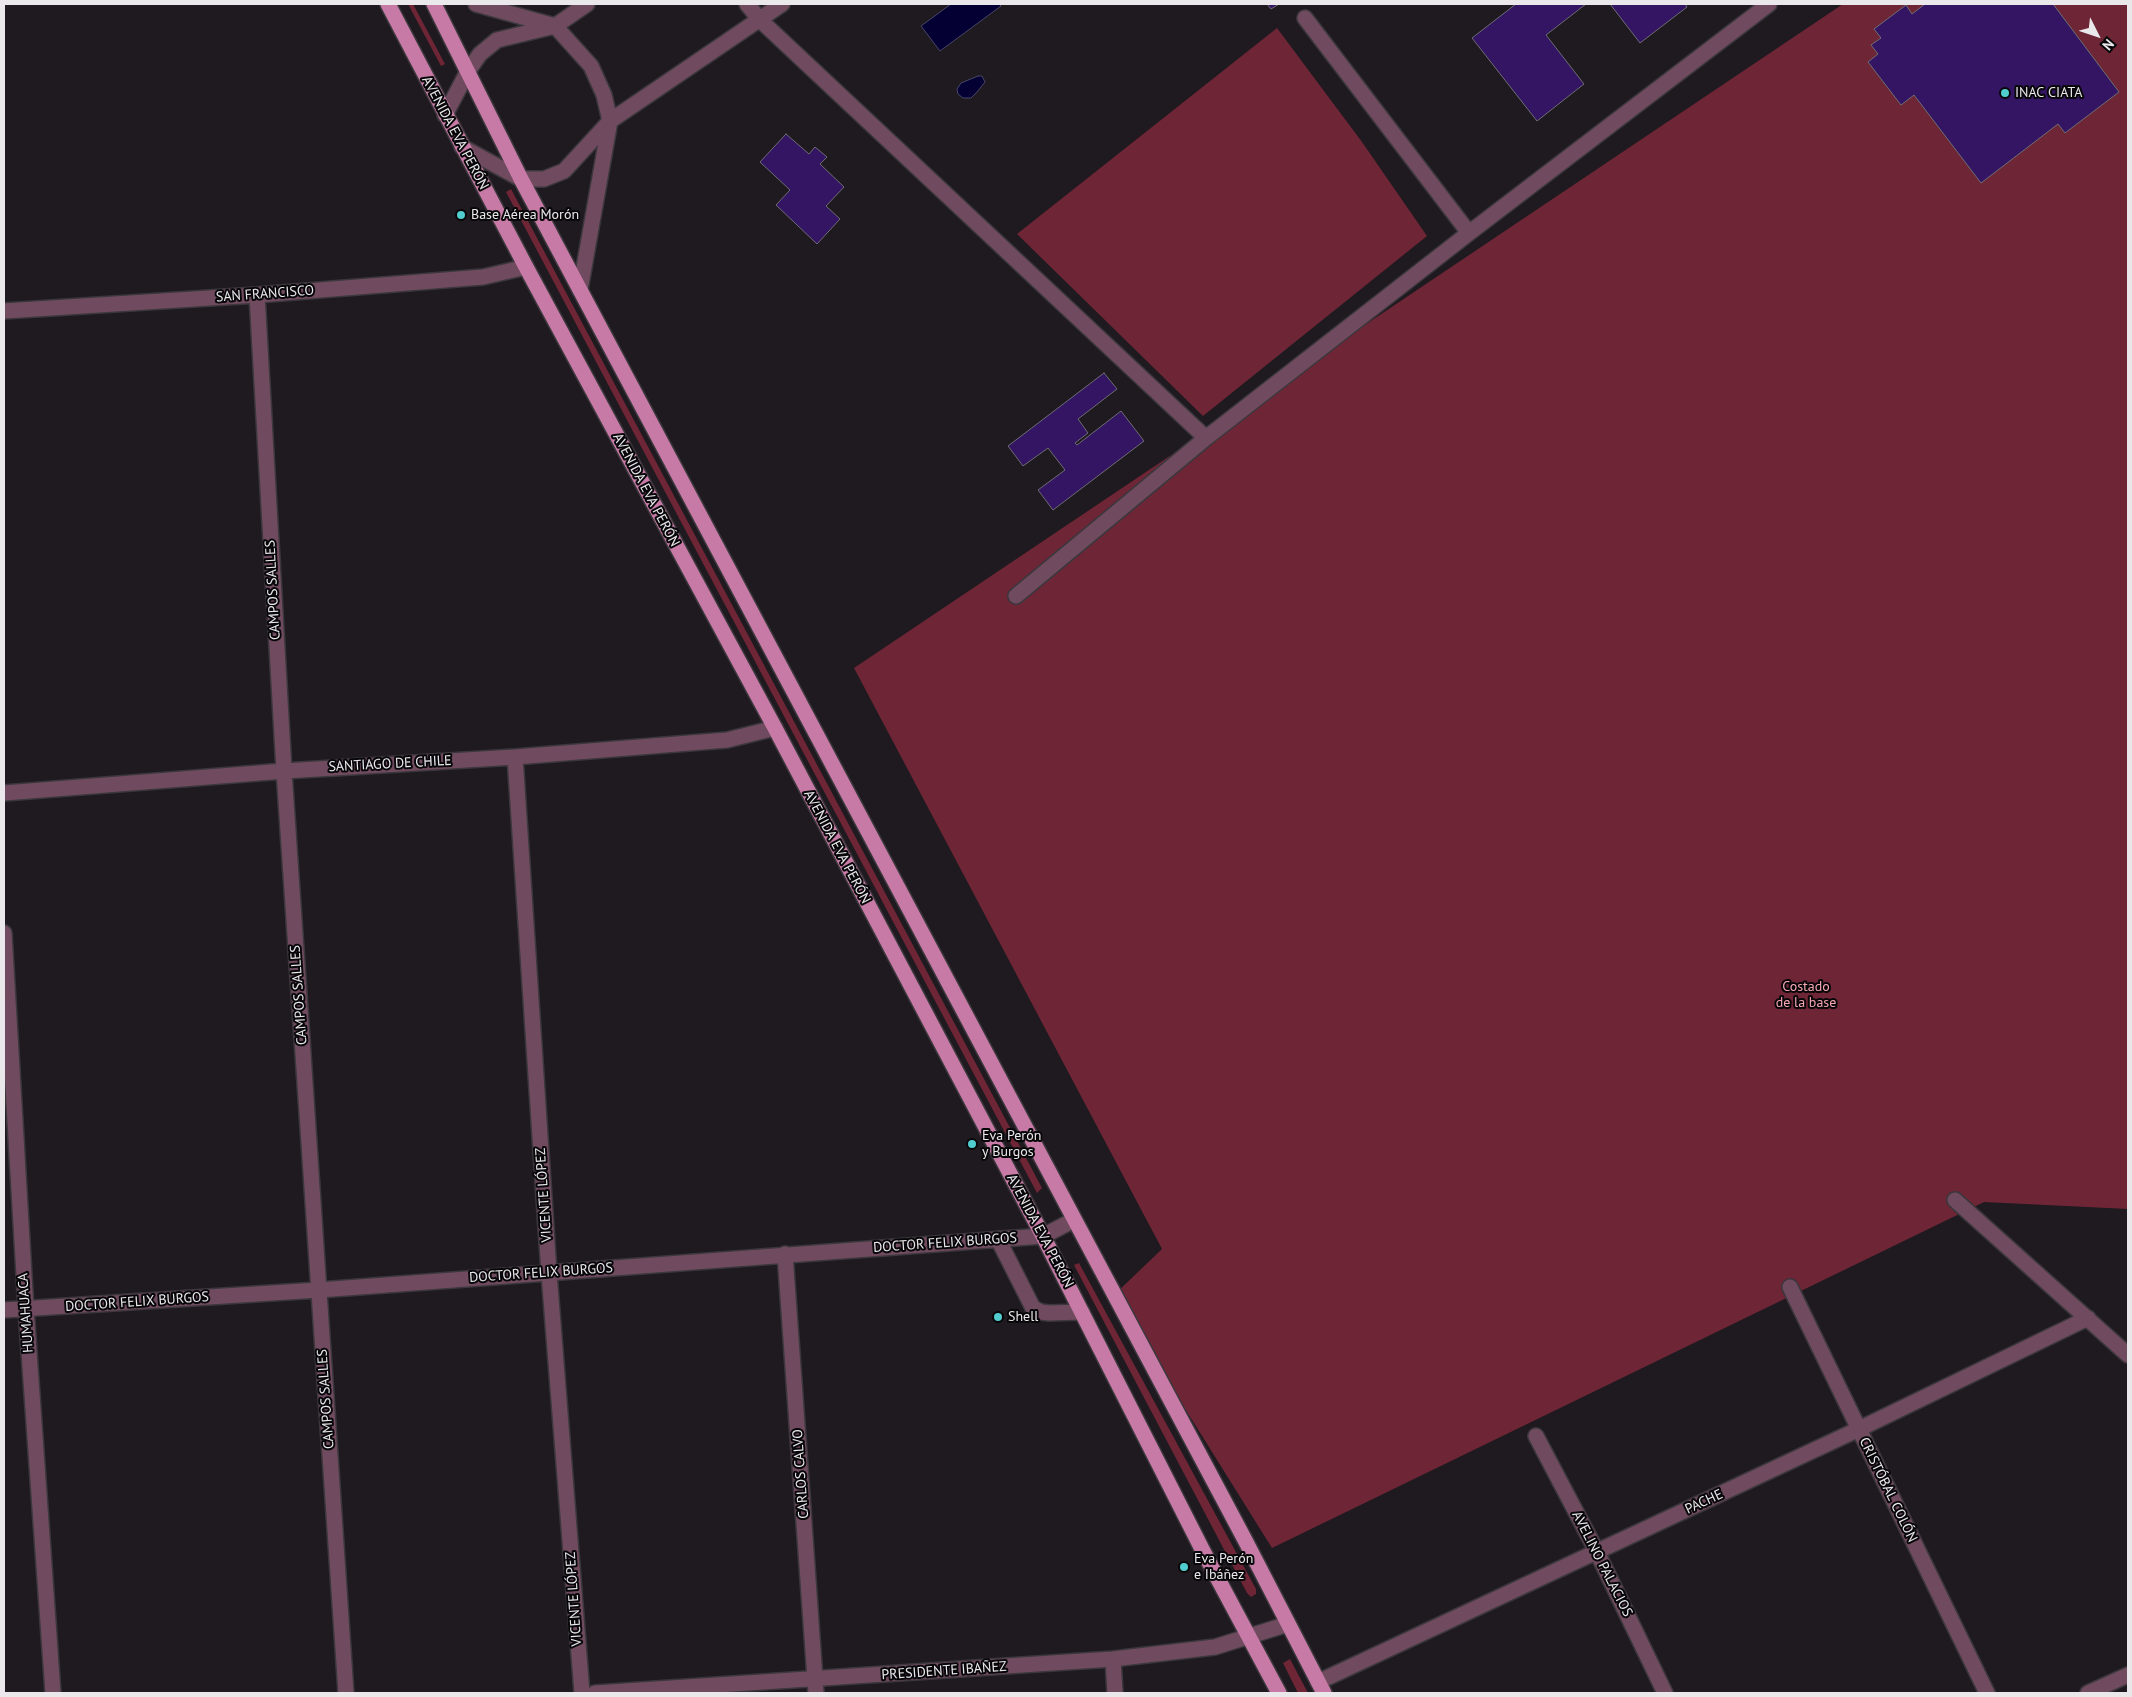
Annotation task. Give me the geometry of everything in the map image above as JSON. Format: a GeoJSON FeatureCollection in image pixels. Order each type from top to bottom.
{"type":"FeatureCollection","features":[{"type":"Feature","properties":{"kind":"main road","name":"AVENIDA EVA PERÓN"},"geometry":{"type":"LineString","coordinates":[[388,4],[462,147],[775,728],[1044,1236],[1248,1637],[1279,1693]]}},
{"type":"Feature","properties":{"kind":"main road"},"geometry":{"type":"LineString","coordinates":[[434,4],[521,179],[1321,1688]]}},
{"type":"Feature","properties":{"kind":"street"},"geometry":{"type":"LineString","coordinates":[[476,4],[555,26],[576,47],[591,66],[604,95],[610,121],[580,290]]}},
{"type":"Feature","properties":{"kind":"street"},"geometry":{"type":"LineString","coordinates":[[445,115],[468,71],[480,54],[497,40],[555,26],[587,4]]}},
{"type":"Feature","properties":{"kind":"street"},"geometry":{"type":"LineString","coordinates":[[747,4],[760,20],[1206,438]]}},
{"type":"Feature","properties":{"kind":"street"},"geometry":{"type":"LineString","coordinates":[[462,147],[521,179],[544,179],[564,171],[610,121],[782,4]]}},
{"type":"Feature","properties":{"kind":"street"},"geometry":{"type":"LineString","coordinates":[[1016,596],[1206,438],[1469,233],[1768,4]]}},
{"type":"Feature","properties":{"kind":"street"},"geometry":{"type":"LineString","coordinates":[[1305,18],[1469,233]]}},
{"type":"Feature","properties":{"kind":"street","name":"SAN FRANCISCO"},"geometry":{"type":"LineString","coordinates":[[4,310],[257,296],[483,277],[526,267]]}},
{"type":"Feature","properties":{"kind":"street","name":"CAMPOS SALLES"},"geometry":{"type":"LineString","coordinates":[[257,296],[284,770],[346,1693]]}},
{"type":"Feature","properties":{"kind":"street","name":"SANTIAGO DE CHILE"},"geometry":{"type":"LineString","coordinates":[[4,792],[284,770],[515,757],[727,740],[775,728]]}},
{"type":"Feature","properties":{"kind":"street","name":"VICENTE LÓPEZ"},"geometry":{"type":"LineString","coordinates":[[515,757],[549,1273],[582,1693]]}},
{"type":"Feature","properties":{"kind":"street","name":"HUMAHUACA"},"geometry":{"type":"LineString","coordinates":[[4,934],[26,1309],[53,1693]]}},
{"type":"Feature","properties":{"kind":"street"},"geometry":{"type":"LineString","coordinates":[[1956,1200],[2128,1355]]}},
{"type":"Feature","properties":{"kind":"street","name":"DOCTOR FELIX BURGOS"},"geometry":{"type":"LineString","coordinates":[[4,1310],[319,1290],[1044,1236],[1074,1220]]}},
{"type":"Feature","properties":{"kind":"street"},"geometry":{"type":"LineString","coordinates":[[998,1239],[1033,1308],[1048,1313],[1082,1312]]}},
{"type":"Feature","properties":{"kind":"street","name":"CARLOS CALVO"},"geometry":{"type":"LineString","coordinates":[[786,1254],[816,1686]]}},
{"type":"Feature","properties":{"kind":"street","name":"CRISTÓBAL COLÓN"},"geometry":{"type":"LineString","coordinates":[[1790,1287],[1987,1693]]}},
{"type":"Feature","properties":{"kind":"street","name":"PACHE"},"geometry":{"type":"LineString","coordinates":[[1321,1688],[1597,1552],[1859,1429],[2088,1318]]}},
{"type":"Feature","properties":{"kind":"street","name":"AVELINO PALACIOS"},"geometry":{"type":"LineString","coordinates":[[1536,1436],[1597,1552],[1665,1693]]}},
{"type":"Feature","properties":{"kind":"street","name":"PRESIDENTE IBAÑEZ"},"geometry":{"type":"LineString","coordinates":[[595,1693],[816,1686],[1113,1659],[1215,1647],[1288,1624]]}},
{"type":"Feature","properties":{"kind":"street"},"geometry":{"type":"LineString","coordinates":[[1113,1659],[1115,1693]]}},
{"type":"Feature","properties":{"kind":"street"},"geometry":{"type":"LineString","coordinates":[[2088,1693],[2128,1675]]}},
{"type":"Feature","properties":{"kind":"green space"},"geometry":{"type":"Polygon","coordinates":[[[408,4],[413,4],[445,64],[441,66],[408,4]]]}},
{"type":"Feature","properties":{"kind":"green space","name":"Costado de la base"},"geometry":{"type":"Polygon","coordinates":[[[1843,4],[2128,4],[2128,1209],[1984,1202],[1272,1548],[1114,1295],[1162,1249],[854,668],[1843,4]]]}},
{"type":"Feature","properties":{"kind":"green space"},"geometry":{"type":"Polygon","coordinates":[[[1277,28],[1362,142],[1427,236],[1203,416],[1017,234],[1277,28]]]}},
{"type":"Feature","properties":{"kind":"green space"},"geometry":{"type":"Polygon","coordinates":[[[511,189],[1042,1188],[1037,1193],[506,192],[511,189]]]}},
{"type":"Feature","properties":{"kind":"green space"},"geometry":{"type":"Polygon","coordinates":[[[1079,1263],[1256,1589],[1256,1594],[1251,1597],[1247,1593],[1074,1265],[1079,1263]]]}},
{"type":"Feature","properties":{"kind":"green space"},"geometry":{"type":"Polygon","coordinates":[[[1290,1659],[1308,1693],[1298,1693],[1283,1663],[1290,1659]]]}},
{"type":"Feature","properties":{"kind":"shaded area"},"geometry":{"type":"Polygon","coordinates":[[[951,4],[999,4],[1001,6],[940,51],[921,26],[951,4]]]}},
{"type":"Feature","properties":{"kind":"shaded area"},"geometry":{"type":"Polygon","coordinates":[[[982,76],[985,82],[971,98],[963,98],[958,94],[957,89],[961,83],[982,76]]]}},
{"type":"Feature","properties":{"kind":"building"},"geometry":{"type":"Polygon","coordinates":[[[1267,4],[1279,4],[1271,9],[1267,4]]]}},
{"type":"Feature","properties":{"kind":"building"},"geometry":{"type":"Polygon","coordinates":[[[1516,4],[1586,4],[1546,35],[1584,84],[1537,121],[1472,38],[1516,4]]]}},
{"type":"Feature","properties":{"kind":"building"},"geometry":{"type":"Polygon","coordinates":[[[1610,4],[1685,4],[1687,7],[1640,43],[1610,4]]]}},
{"type":"Feature","properties":{"kind":"building","name":"INAC CIATA"},"geometry":{"type":"Polygon","coordinates":[[[1925,4],[2053,4],[2119,92],[2065,133],[2058,124],[1981,183],[1914,95],[1901,105],[1868,62],[1878,54],[1871,45],[1881,38],[1874,29],[1906,5],[1912,14],[1925,4]]]}},
{"type":"Feature","properties":{"kind":"building"},"geometry":{"type":"Polygon","coordinates":[[[786,134],[809,154],[815,147],[827,157],[820,164],[844,187],[826,206],[840,219],[817,244],[776,205],[790,190],[760,162],[786,134]]]}},
{"type":"Feature","properties":{"kind":"building"},"geometry":{"type":"Polygon","coordinates":[[[1104,373],[1117,389],[1078,419],[1088,433],[1075,443],[1077,445],[1121,411],[1144,441],[1053,510],[1038,490],[1065,470],[1048,448],[1023,466],[1008,446],[1104,373]]]}},
{"type":"Feature","properties":{"kind":"place","name":"INAC CIATA"},"geometry":{"type":"Point","coordinates":[2005,93]}},
{"type":"Feature","properties":{"kind":"place","name":"Base Aérea Morón"},"geometry":{"type":"Point","coordinates":[461,215]}},
{"type":"Feature","properties":{"kind":"place","name":"Eva Perón y Burgos"},"geometry":{"type":"Point","coordinates":[972,1144]}},
{"type":"Feature","properties":{"kind":"place","name":"Shell"},"geometry":{"type":"Point","coordinates":[998,1317]}},
{"type":"Feature","properties":{"kind":"place","name":"Eva Perón e Ibáñez"},"geometry":{"type":"Point","coordinates":[1184,1567]}}]}
